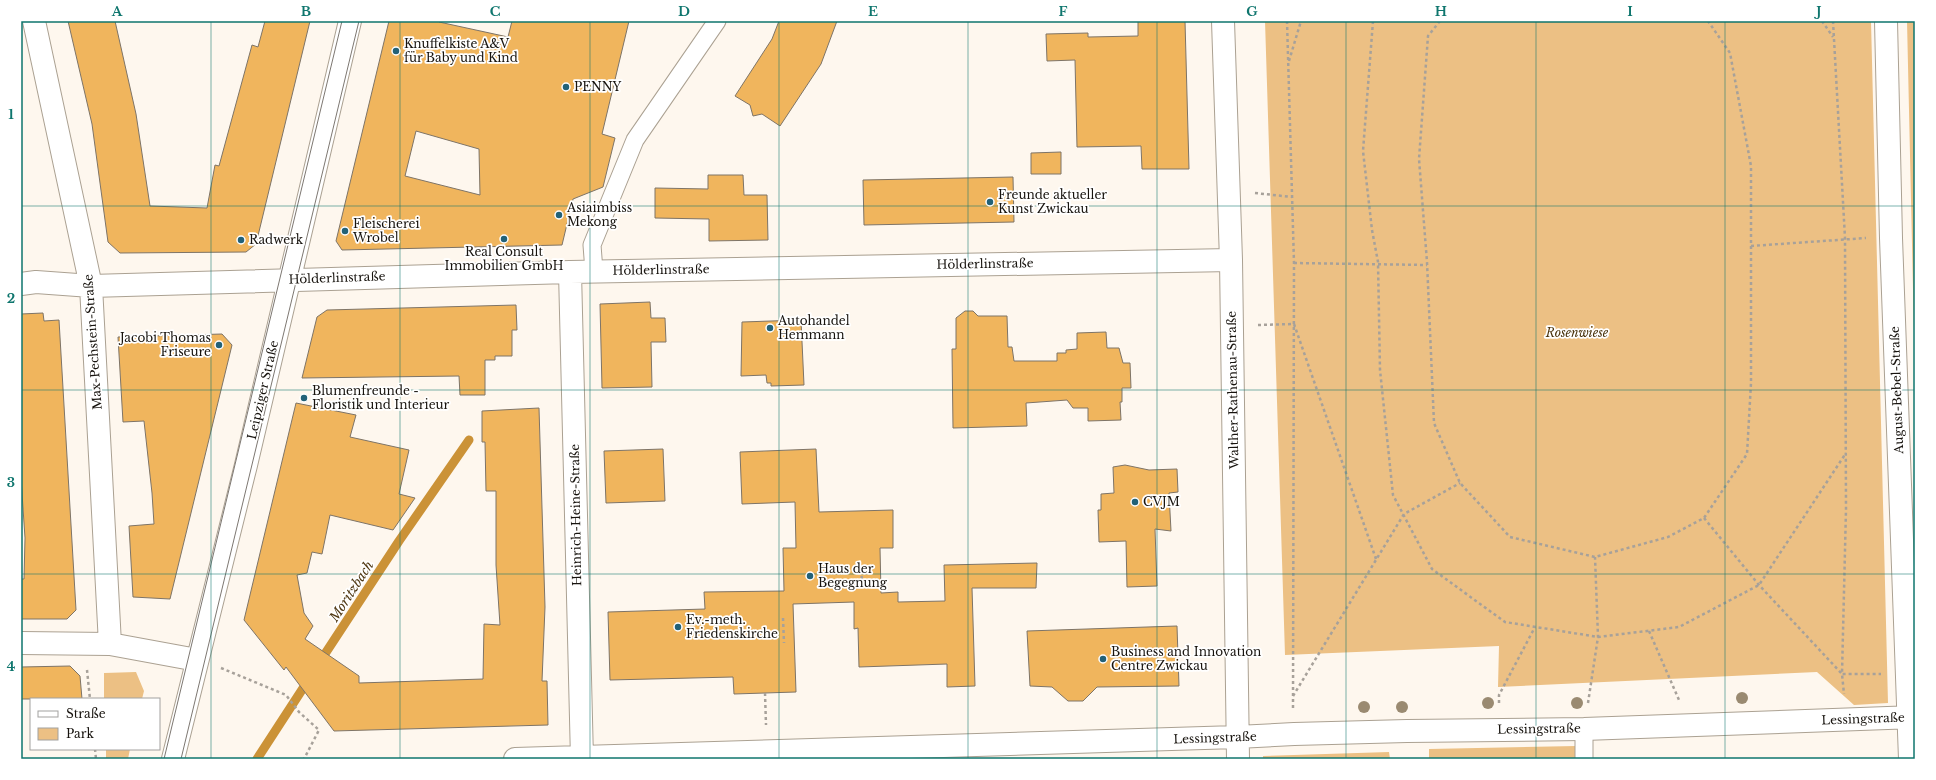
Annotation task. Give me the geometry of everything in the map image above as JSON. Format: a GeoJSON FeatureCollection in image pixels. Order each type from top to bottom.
{"type":"FeatureCollection","features":[{"type":"Feature","properties":{"kind":"street","name":"Max-Pechstein-Straße"},"geometry":{"type":"LineString","coordinates":[[34,21],[92,286],[110,644]]}},
{"type":"Feature","properties":{"kind":"street","name":"Leipziger Straße"},"geometry":{"type":"LineString","coordinates":[[173,759],[246,465],[288,280],[350,21]]}},
{"type":"Feature","properties":{"kind":"street","name":"Walther-Rathenau-Straße"},"geometry":{"type":"LineString","coordinates":[[1223,21],[1231,260],[1238,759]]}},
{"type":"Feature","properties":{"kind":"street","name":"August-Bebel-Straße"},"geometry":{"type":"LineString","coordinates":[[1886,21],[1891,238],[1908,673],[1912,717],[1910,759]]}},
{"type":"Feature","properties":{"kind":"street","name":"Hölderlinstraße"},"geometry":{"type":"LineString","coordinates":[[21,284],[36,282],[92,286],[594,271],[1231,260]]}},
{"type":"Feature","properties":{"kind":"street","name":"Heinrich-Heine-Straße"},"geometry":{"type":"LineString","coordinates":[[570,272],[582,758]]}},
{"type":"Feature","properties":{"kind":"street"},"geometry":{"type":"LineString","coordinates":[[21,643],[110,644],[197,660]]}},
{"type":"Feature","properties":{"kind":"street","name":"Lessingstraße"},"geometry":{"type":"LineString","coordinates":[[515,759],[1294,734],[1690,726],[1912,717]]}},
{"type":"Feature","properties":{"kind":"lane"},"geometry":{"type":"LineString","coordinates":[[594,271],[592,245],[635,140],[717,21]]}},
{"type":"Feature","properties":{"kind":"lane"},"geometry":{"type":"LineString","coordinates":[[1584,729],[1584,759]]}},
{"type":"Feature","properties":{"kind":"path"},"geometry":{"type":"LineString","coordinates":[[1287,21],[1294,263],[1292,697],[1294,734]]}},
{"type":"Feature","properties":{"kind":"path"},"geometry":{"type":"LineString","coordinates":[[1288,63],[1301,21]]}},
{"type":"Feature","properties":{"kind":"path"},"geometry":{"type":"LineString","coordinates":[[1373,21],[1363,151],[1372,230],[1378,266],[1380,370],[1393,495],[1432,570],[1504,622],[1598,637],[1679,627],[1759,585],[1846,452]]}},
{"type":"Feature","properties":{"kind":"path"},"geometry":{"type":"LineString","coordinates":[[1440,21],[1428,36],[1419,159],[1427,265],[1434,423],[1460,483],[1510,537],[1595,557],[1668,537],[1704,518],[1747,454],[1751,383],[1751,166],[1730,53],[1708,21]]}},
{"type":"Feature","properties":{"kind":"path"},"geometry":{"type":"LineString","coordinates":[[1822,21],[1834,39]]}},
{"type":"Feature","properties":{"kind":"path"},"geometry":{"type":"LineString","coordinates":[[1833,21],[1844,238],[1846,452],[1842,674],[1847,720]]}},
{"type":"Feature","properties":{"kind":"path"},"geometry":{"type":"LineString","coordinates":[[1229,190],[1292,197]]}},
{"type":"Feature","properties":{"kind":"path"},"geometry":{"type":"LineString","coordinates":[[1751,246],[1844,238],[1891,238]]}},
{"type":"Feature","properties":{"kind":"path"},"geometry":{"type":"LineString","coordinates":[[1294,263],[1378,266],[1427,265]]}},
{"type":"Feature","properties":{"kind":"path"},"geometry":{"type":"LineString","coordinates":[[1232,325],[1294,324]]}},
{"type":"Feature","properties":{"kind":"path"},"geometry":{"type":"LineString","coordinates":[[1294,324],[1376,559]]}},
{"type":"Feature","properties":{"kind":"path"},"geometry":{"type":"LineString","coordinates":[[1292,697],[1404,514],[1460,483]]}},
{"type":"Feature","properties":{"kind":"path"},"geometry":{"type":"LineString","coordinates":[[1704,518],[1759,585],[1842,674],[1908,673]]}},
{"type":"Feature","properties":{"kind":"path"},"geometry":{"type":"LineString","coordinates":[[1584,729],[1598,637],[1595,557]]}},
{"type":"Feature","properties":{"kind":"path"},"geometry":{"type":"LineString","coordinates":[[861,570],[862,580]]}},
{"type":"Feature","properties":{"kind":"path"},"geometry":{"type":"LineString","coordinates":[[783,618],[784,643]]}},
{"type":"Feature","properties":{"kind":"path"},"geometry":{"type":"LineString","coordinates":[[1498,730],[1499,695],[1535,627]]}},
{"type":"Feature","properties":{"kind":"path"},"geometry":{"type":"LineString","coordinates":[[1649,631],[1690,726]]}},
{"type":"Feature","properties":{"kind":"path"},"geometry":{"type":"LineString","coordinates":[[197,660],[286,695],[299,712],[319,730],[304,759]]}},
{"type":"Feature","properties":{"kind":"path"},"geometry":{"type":"LineString","coordinates":[[765,693],[767,752]]}},
{"type":"Feature","properties":{"kind":"green space","name":"Rosenwiese"},"geometry":{"type":"Polygon","coordinates":[[[1265,21],[1871,21],[1888,703],[1854,705],[1817,672],[1498,687],[1499,646],[1285,655],[1265,21]]]}},
{"type":"Feature","properties":{"kind":"green space"},"geometry":{"type":"Polygon","coordinates":[[[1907,21],[1915,21],[1915,379],[1907,21]]]}},
{"type":"Feature","properties":{"kind":"green space"},"geometry":{"type":"Polygon","coordinates":[[[136,672],[144,691],[142,698],[104,698],[104,673],[136,672]]]}},
{"type":"Feature","properties":{"kind":"green space"},"geometry":{"type":"Polygon","coordinates":[[[1576,746],[1576,759],[1429,759],[1429,749],[1576,746]]]}},
{"type":"Feature","properties":{"kind":"green space"},"geometry":{"type":"Polygon","coordinates":[[[106,750],[130,750],[128,759],[106,759],[106,750]]]}},
{"type":"Feature","properties":{"kind":"green space"},"geometry":{"type":"Polygon","coordinates":[[[1389,752],[1390,759],[1263,759],[1263,756],[1389,752]]]}},
{"type":"Feature","properties":{"kind":"building"},"geometry":{"type":"Polygon","coordinates":[[[68,21],[115,21],[136,114],[150,206],[207,208],[215,165],[219,166],[252,45],[258,47],[265,21],[310,21],[256,244],[246,252],[120,253],[108,242],[92,124],[68,21]]]}},
{"type":"Feature","properties":{"kind":"building"},"geometry":{"type":"Polygon","coordinates":[[[389,21],[440,21],[439,22],[508,37],[512,21],[629,21],[602,134],[615,138],[603,187],[573,199],[562,245],[342,250],[336,241],[389,21]],[[416,131],[405,176],[480,195],[479,149],[416,131]]]}},
{"type":"Feature","properties":{"kind":"building"},"geometry":{"type":"Polygon","coordinates":[[[779,21],[837,21],[821,64],[780,126],[762,114],[753,116],[750,105],[735,96],[772,39],[779,21]]]}},
{"type":"Feature","properties":{"kind":"building"},"geometry":{"type":"Polygon","coordinates":[[[1138,21],[1185,21],[1189,169],[1142,169],[1141,146],[1077,147],[1075,60],[1047,61],[1046,34],[1088,33],[1088,37],[1138,36],[1138,21]]]}},
{"type":"Feature","properties":{"kind":"building"},"geometry":{"type":"Polygon","coordinates":[[[1061,152],[1061,174],[1031,174],[1031,153],[1061,152]]]}},
{"type":"Feature","properties":{"kind":"building"},"geometry":{"type":"Polygon","coordinates":[[[708,175],[743,175],[744,195],[767,195],[768,240],[709,241],[709,219],[655,218],[655,188],[708,189],[708,175]]]}},
{"type":"Feature","properties":{"kind":"building"},"geometry":{"type":"Polygon","coordinates":[[[1013,177],[1014,222],[864,225],[863,180],[1013,177]]]}},
{"type":"Feature","properties":{"kind":"building"},"geometry":{"type":"Polygon","coordinates":[[[650,302],[651,318],[665,318],[666,342],[651,342],[652,387],[602,388],[600,304],[650,302]]]}},
{"type":"Feature","properties":{"kind":"building"},"geometry":{"type":"Polygon","coordinates":[[[516,305],[517,330],[512,330],[512,356],[495,356],[495,360],[485,360],[485,395],[460,395],[459,376],[302,378],[317,317],[327,310],[516,305]]]}},
{"type":"Feature","properties":{"kind":"building"},"geometry":{"type":"Polygon","coordinates":[[[965,311],[973,311],[978,316],[1007,316],[1008,347],[1012,347],[1014,361],[1057,361],[1057,353],[1066,353],[1066,350],[1077,349],[1077,333],[1106,332],[1107,348],[1119,348],[1123,363],[1130,363],[1131,388],[1122,388],[1122,402],[1120,402],[1121,420],[1088,421],[1088,408],[1073,408],[1067,400],[1026,403],[1027,426],[953,428],[952,349],[956,349],[956,318],[965,311]]]}},
{"type":"Feature","properties":{"kind":"building"},"geometry":{"type":"Polygon","coordinates":[[[43,313],[44,321],[59,320],[76,610],[67,619],[21,619],[21,579],[24,579],[25,538],[21,478],[21,314],[43,313]]]}},
{"type":"Feature","properties":{"kind":"building"},"geometry":{"type":"Polygon","coordinates":[[[801,320],[804,385],[771,386],[771,383],[767,383],[766,375],[741,376],[742,322],[801,320]]]}},
{"type":"Feature","properties":{"kind":"building"},"geometry":{"type":"Polygon","coordinates":[[[222,334],[232,345],[170,599],[133,597],[129,526],[154,524],[144,421],[123,422],[118,337],[222,334]]]}},
{"type":"Feature","properties":{"kind":"building"},"geometry":{"type":"Polygon","coordinates":[[[296,403],[356,415],[350,437],[409,450],[399,494],[415,498],[393,530],[330,515],[322,554],[312,552],[307,573],[297,575],[304,613],[313,626],[305,639],[359,676],[359,683],[483,679],[484,624],[500,625],[496,565],[496,491],[486,491],[485,442],[482,442],[482,411],[539,408],[545,607],[542,681],[547,681],[548,725],[334,731],[286,667],[284,670],[244,620],[296,403]]]}},
{"type":"Feature","properties":{"kind":"building"},"geometry":{"type":"Polygon","coordinates":[[[663,449],[665,501],[606,503],[604,451],[663,449]]]}},
{"type":"Feature","properties":{"kind":"building"},"geometry":{"type":"Polygon","coordinates":[[[816,449],[819,512],[893,510],[893,548],[880,548],[881,593],[898,592],[898,602],[945,601],[944,565],[1037,563],[1036,588],[972,588],[975,686],[947,687],[947,664],[859,667],[858,628],[854,629],[854,602],[793,604],[796,692],[734,694],[733,677],[610,680],[608,612],[705,609],[704,592],[784,591],[783,548],[796,548],[795,502],[742,504],[740,452],[816,449]]]}},
{"type":"Feature","properties":{"kind":"building","name":"CVJM"},"geometry":{"type":"Polygon","coordinates":[[[1125,465],[1149,470],[1177,469],[1178,492],[1169,493],[1171,531],[1155,529],[1157,586],[1127,587],[1126,541],[1099,542],[1098,510],[1101,510],[1101,494],[1114,493],[1113,467],[1125,465]]]}},
{"type":"Feature","properties":{"kind":"building","name":"Business and Innovation Centre Zwickau"},"geometry":{"type":"Polygon","coordinates":[[[1177,626],[1179,686],[1097,687],[1083,701],[1068,701],[1052,687],[1030,686],[1027,631],[1177,626]]]}},
{"type":"Feature","properties":{"kind":"building"},"geometry":{"type":"Polygon","coordinates":[[[70,666],[80,676],[82,698],[21,699],[21,667],[70,666]]]}},
{"type":"Feature","properties":{"kind":"waterway","name":"Moritzbach"},"geometry":{"type":"LineString","coordinates":[[319,663],[399,541],[469,440]]}},
{"type":"Feature","properties":{"kind":"waterway","name":"Moritzbach"},"geometry":{"type":"LineString","coordinates":[[257,759],[309,679]]}},
{"type":"Feature","properties":{"kind":"tram line"},"geometry":{"type":"LineString","coordinates":[[164,759],[342,21]]}},
{"type":"Feature","properties":{"kind":"tram line"},"geometry":{"type":"LineString","coordinates":[[181,759],[359,21]]}},
{"type":"Feature","properties":{"kind":"place","name":"Knuffelkiste A&V für Baby und Kind"},"geometry":{"type":"Point","coordinates":[396,51]}},
{"type":"Feature","properties":{"kind":"place","name":"PENNY"},"geometry":{"type":"Point","coordinates":[566,87]}},
{"type":"Feature","properties":{"kind":"place","name":"Freunde aktueller Kunst Zwickau"},"geometry":{"type":"Point","coordinates":[990,202]}},
{"type":"Feature","properties":{"kind":"place","name":"Asiaimbiss Mekong"},"geometry":{"type":"Point","coordinates":[559,215]}},
{"type":"Feature","properties":{"kind":"place","name":"Fleischerei Wrobel"},"geometry":{"type":"Point","coordinates":[345,231]}},
{"type":"Feature","properties":{"kind":"place","name":"Real Consult Immobilien GmbH"},"geometry":{"type":"Point","coordinates":[504,239]}},
{"type":"Feature","properties":{"kind":"place","name":"Radwerk"},"geometry":{"type":"Point","coordinates":[241,240]}},
{"type":"Feature","properties":{"kind":"place","name":"Autohandel Hemmann"},"geometry":{"type":"Point","coordinates":[770,328]}},
{"type":"Feature","properties":{"kind":"place","name":"Jacobi Thomas Friseure"},"geometry":{"type":"Point","coordinates":[219,345]}},
{"type":"Feature","properties":{"kind":"place","name":"Blumenfreunde - Floristik und Interieur"},"geometry":{"type":"Point","coordinates":[304,398]}},
{"type":"Feature","properties":{"kind":"place","name":"CVJM"},"geometry":{"type":"Point","coordinates":[1135,502]}},
{"type":"Feature","properties":{"kind":"place","name":"Haus der Begegnung"},"geometry":{"type":"Point","coordinates":[810,576]}},
{"type":"Feature","properties":{"kind":"place","name":"Ev.-meth. Friedenskirche"},"geometry":{"type":"Point","coordinates":[678,627]}},
{"type":"Feature","properties":{"kind":"place","name":"Business and Innovation Centre Zwickau"},"geometry":{"type":"Point","coordinates":[1103,659]}}]}
